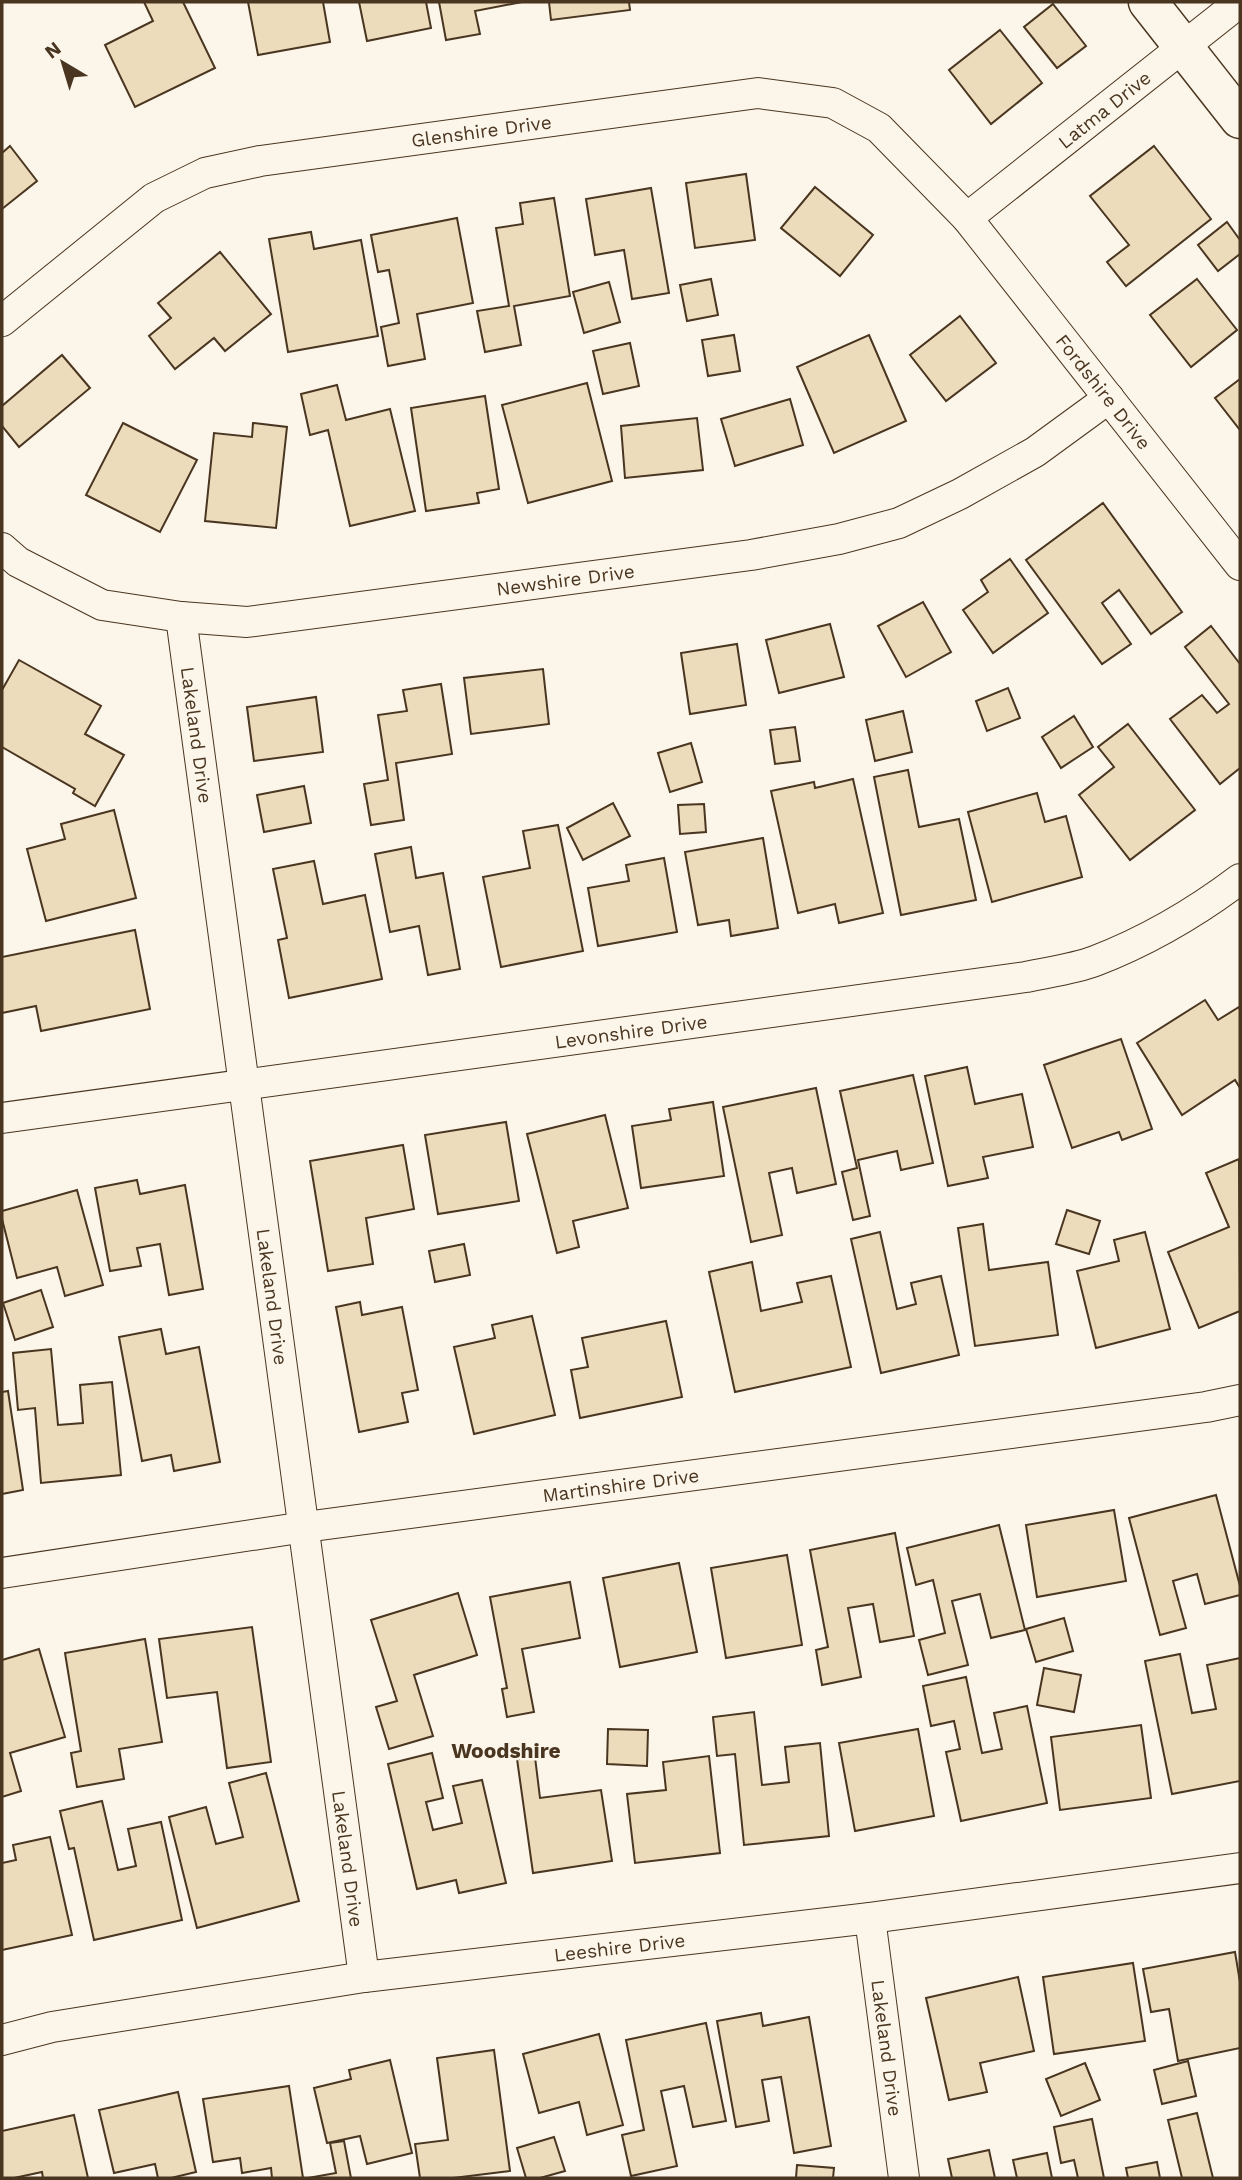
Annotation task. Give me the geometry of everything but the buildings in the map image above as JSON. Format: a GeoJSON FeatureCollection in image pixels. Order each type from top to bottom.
{"type":"FeatureCollection","features":[{"type":"Feature","properties":{"kind":"main road"},"geometry":{"type":"LineString","coordinates":[[1148,2],[1240,119]]}},
{"type":"Feature","properties":{"kind":"street","name":"Latma Drive"},"geometry":{"type":"LineString","coordinates":[[967,218],[1240,2]]}},
{"type":"Feature","properties":{"kind":"street","name":"Glenshire Drive"},"geometry":{"type":"LineString","coordinates":[[2,321],[154,198],[205,173],[260,162],[758,93],[833,103],[879,128],[967,218]]}},
{"type":"Feature","properties":{"kind":"street","name":"Fordshire Drive"},"geometry":{"type":"LineString","coordinates":[[967,218],[1240,565]]}},
{"type":"Feature","properties":{"kind":"street","name":"Newshire Drive"},"geometry":{"type":"LineString","coordinates":[[2,548],[18,562],[102,605],[181,617],[247,622],[737,557],[839,539],[899,523],[960,494],[1035,452],[1109,398]]}},
{"type":"Feature","properties":{"kind":"street","name":"Lakeland Drive"},"geometry":{"type":"LineString","coordinates":[[181,617],[364,1977]]}},
{"type":"Feature","properties":{"kind":"street","name":"Levonshire Drive"},"geometry":{"type":"LineString","coordinates":[[2,1118],[1027,977],[1093,962],[1152,936],[1203,907],[1240,879]]}},
{"type":"Feature","properties":{"kind":"street","name":"Martinshire Drive"},"geometry":{"type":"LineString","coordinates":[[2,1573],[305,1527],[1192,1409],[1240,1400]]}},
{"type":"Feature","properties":{"kind":"street","name":"Leeshire Drive"},"geometry":{"type":"LineString","coordinates":[[2,2040],[52,2027],[364,1977],[870,1918],[1240,1868]]}},
{"type":"Feature","properties":{"kind":"street","name":"Lakeland Drive"},"geometry":{"type":"LineString","coordinates":[[870,1918],[904,2178]]}},
{"type":"Feature","properties":{"kind":"district","name":"Woodshire"},"geometry":{"type":"Point","coordinates":[506,1751]}}]}
